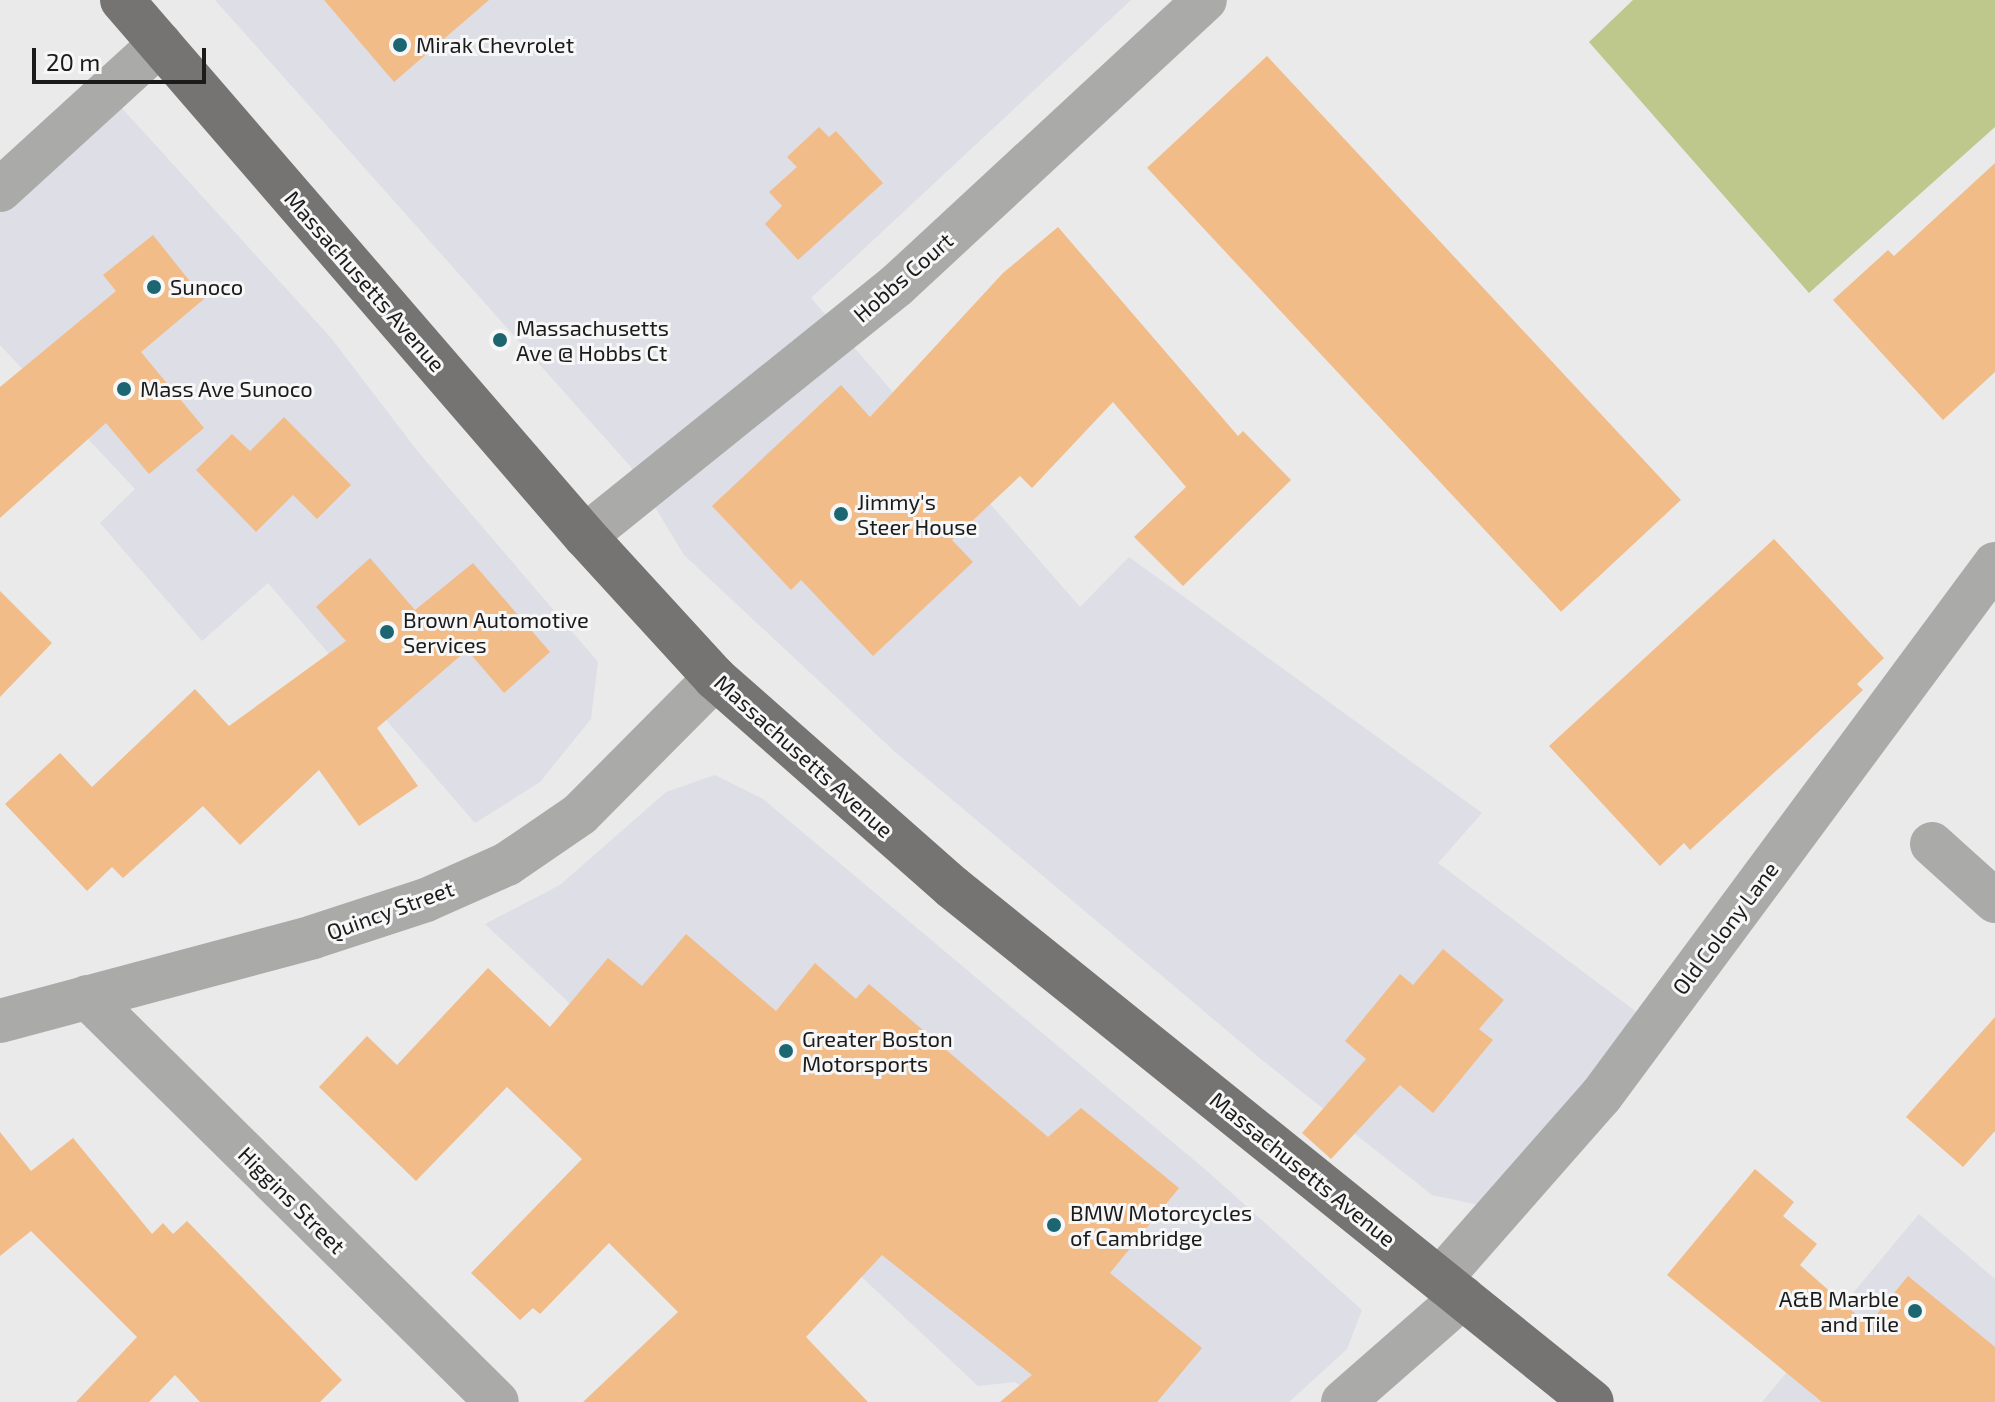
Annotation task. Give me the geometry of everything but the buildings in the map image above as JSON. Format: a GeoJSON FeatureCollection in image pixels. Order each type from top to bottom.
{"type":"FeatureCollection","features":[{"type":"Feature","properties":{"kind":"main road","name":"Massachusetts Avenue"},"geometry":{"type":"LineString","coordinates":[[122,0],[585,536],[715,678],[952,887],[1592,1402]]}},
{"type":"Feature","properties":{"kind":"street","name":"Hobbs Court"},"geometry":{"type":"LineString","coordinates":[[585,536],[896,286],[1205,0]]}},
{"type":"Feature","properties":{"kind":"street"},"geometry":{"type":"LineString","coordinates":[[0,190],[160,44]]}},
{"type":"Feature","properties":{"kind":"street","name":"Old Colony Lane"},"geometry":{"type":"LineString","coordinates":[[1343,1402],[1451,1288],[1601,1096],[1995,564]]}},
{"type":"Feature","properties":{"kind":"street","name":"Quincy Street"},"geometry":{"type":"LineString","coordinates":[[0,1021],[327,932],[426,900],[507,864],[580,814],[715,678]]}},
{"type":"Feature","properties":{"kind":"street"},"geometry":{"type":"LineString","coordinates":[[1932,844],[1995,901]]}},
{"type":"Feature","properties":{"kind":"street","name":"Higgins Street"},"geometry":{"type":"LineString","coordinates":[[87,997],[497,1402]]}},
{"type":"Feature","properties":{"kind":"shaded area"},"geometry":{"type":"Polygon","coordinates":[[[215,0],[1131,0],[811,298],[1080,607],[1129,557],[1482,813],[1438,863],[1646,1019],[1479,1205],[1432,1195],[1262,1060],[893,750],[684,555],[630,466],[215,0]]]}},
{"type":"Feature","properties":{"kind":"shaded area"},"geometry":{"type":"Polygon","coordinates":[[[99,83],[331,338],[419,453],[598,662],[591,719],[540,782],[475,823],[268,583],[202,641],[100,523],[135,489],[0,345],[0,170],[99,83]]]}},
{"type":"Feature","properties":{"kind":"shaded area"},"geometry":{"type":"Polygon","coordinates":[[[715,775],[763,799],[1207,1171],[1362,1310],[1347,1349],[1289,1402],[1042,1402],[1015,1382],[978,1386],[485,924],[560,885],[666,792],[715,775]]]}},
{"type":"Feature","properties":{"kind":"shaded area"},"geometry":{"type":"Polygon","coordinates":[[[1919,1214],[1995,1279],[1995,1402],[1762,1402],[1919,1214]]]}},
{"type":"Feature","properties":{"kind":"green space"},"geometry":{"type":"Polygon","coordinates":[[[1633,0],[1995,0],[1995,127],[1809,293],[1589,42],[1633,0]]]}},
{"type":"Feature","properties":{"kind":"place","name":"Mirak Chevrolet"},"geometry":{"type":"Point","coordinates":[400,45]}},
{"type":"Feature","properties":{"kind":"place","name":"Sunoco"},"geometry":{"type":"Point","coordinates":[154,287]}},
{"type":"Feature","properties":{"kind":"place","name":"Massachusetts Ave @ Hobbs Ct"},"geometry":{"type":"Point","coordinates":[500,340]}},
{"type":"Feature","properties":{"kind":"place","name":"Mass Ave Sunoco"},"geometry":{"type":"Point","coordinates":[124,389]}},
{"type":"Feature","properties":{"kind":"place","name":"Jimmy's Steer House"},"geometry":{"type":"Point","coordinates":[841,514]}},
{"type":"Feature","properties":{"kind":"place","name":"Brown Automotive Services"},"geometry":{"type":"Point","coordinates":[387,632]}},
{"type":"Feature","properties":{"kind":"place","name":"Greater Boston Motorsports"},"geometry":{"type":"Point","coordinates":[786,1051]}},
{"type":"Feature","properties":{"kind":"place","name":"BMW Motorcycles of Cambridge"},"geometry":{"type":"Point","coordinates":[1054,1225]}},
{"type":"Feature","properties":{"kind":"place","name":"A&B Marble and Tile"},"geometry":{"type":"Point","coordinates":[1915,1311]}}]}
